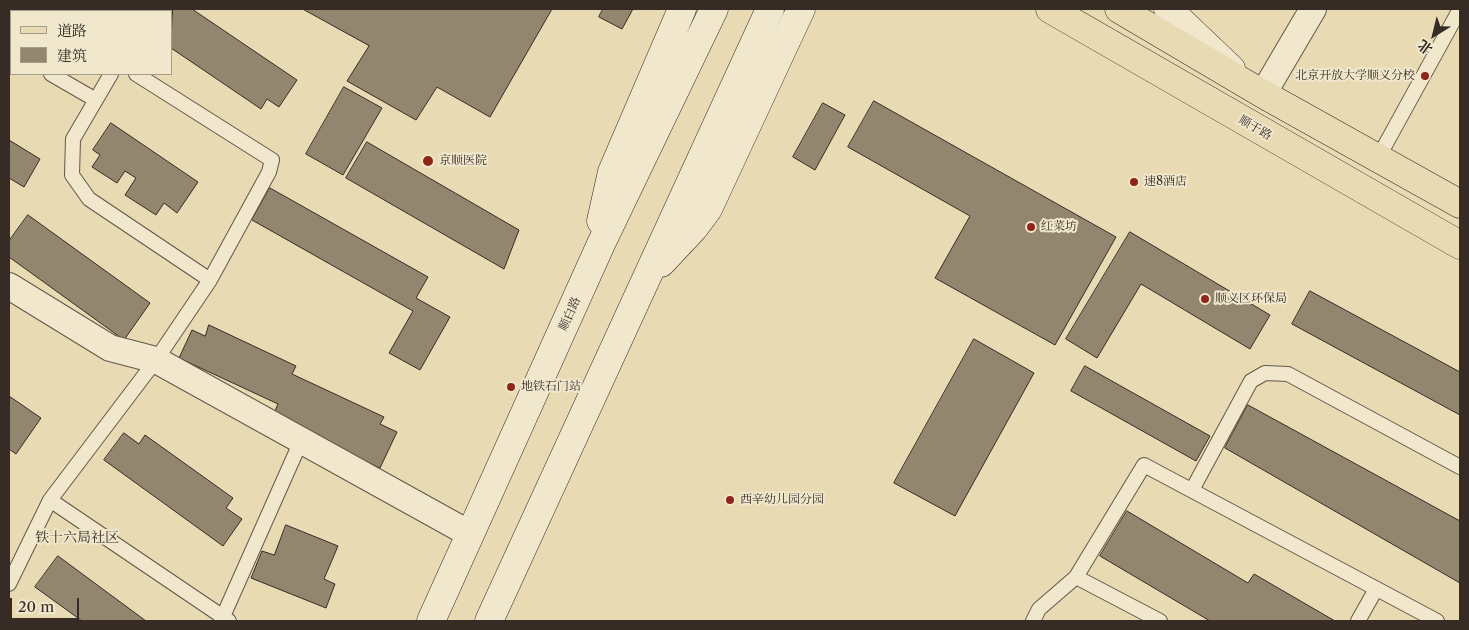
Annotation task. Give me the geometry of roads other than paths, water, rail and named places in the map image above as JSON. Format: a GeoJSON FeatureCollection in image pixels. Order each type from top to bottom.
{"type":"FeatureCollection","features":[{"type":"Feature","properties":{"kind":"main road"},"geometry":{"type":"LineString","coordinates":[[601,244],[601,215],[612,172],[682,9]]}},
{"type":"Feature","properties":{"kind":"main road","name":"顺白路"},"geometry":{"type":"LineString","coordinates":[[431,621],[601,244],[714,9]]}},
{"type":"Feature","properties":{"kind":"main road"},"geometry":{"type":"LineString","coordinates":[[489,621],[770,9]]}},
{"type":"Feature","properties":{"kind":"main road"},"geometry":{"type":"LineString","coordinates":[[648,276],[682,241],[708,209],[801,9]]}},
{"type":"Feature","properties":{"kind":"main road","name":"顺于路"},"geometry":{"type":"LineString","coordinates":[[1050,9],[1460,245]]}},
{"type":"Feature","properties":{"kind":"main road"},"geometry":{"type":"LineString","coordinates":[[1120,9],[1255,89],[1460,204]]}},
{"type":"Feature","properties":{"kind":"main road"},"geometry":{"type":"LineString","coordinates":[[1168,9],[1255,89]]}},
{"type":"Feature","properties":{"kind":"street"},"geometry":{"type":"LineString","coordinates":[[1255,89],[1313,9]]}},
{"type":"Feature","properties":{"kind":"street"},"geometry":{"type":"LineString","coordinates":[[9,286],[110,348],[156,360],[470,534]]}},
{"type":"Feature","properties":{"kind":"lane"},"geometry":{"type":"LineString","coordinates":[[1378,158],[1460,9]]}},
{"type":"Feature","properties":{"kind":"lane"},"geometry":{"type":"LineString","coordinates":[[53,75],[96,100]]}},
{"type":"Feature","properties":{"kind":"lane"},"geometry":{"type":"LineString","coordinates":[[110,75],[73,139],[72,175],[88,199],[210,280]]}},
{"type":"Feature","properties":{"kind":"lane"},"geometry":{"type":"LineString","coordinates":[[9,584],[14,560],[50,500],[156,360],[210,280],[269,172],[272,160],[138,75]]}},
{"type":"Feature","properties":{"kind":"lane"},"geometry":{"type":"LineString","coordinates":[[1192,490],[1251,381],[1265,373],[1288,374],[1460,467]]}},
{"type":"Feature","properties":{"kind":"lane"},"geometry":{"type":"LineString","coordinates":[[50,500],[224,620],[301,441]]}},
{"type":"Feature","properties":{"kind":"lane"},"geometry":{"type":"LineString","coordinates":[[1033,621],[1039,609],[1076,577],[1144,465],[1437,621]]}},
{"type":"Feature","properties":{"kind":"lane"},"geometry":{"type":"LineString","coordinates":[[1076,577],[1160,621]]}},
{"type":"Feature","properties":{"kind":"lane"},"geometry":{"type":"LineString","coordinates":[[1358,621],[1376,589]]}},
{"type":"Feature","properties":{"kind":"place","name":"北京开放大学顺义分校"},"geometry":{"type":"Point","coordinates":[1425,76]}},
{"type":"Feature","properties":{"kind":"place","name":"京顺医院"},"geometry":{"type":"Point","coordinates":[428,161]}},
{"type":"Feature","properties":{"kind":"place","name":"速8酒店"},"geometry":{"type":"Point","coordinates":[1134,182]}},
{"type":"Feature","properties":{"kind":"place","name":"红菜坊"},"geometry":{"type":"Point","coordinates":[1031,227]}},
{"type":"Feature","properties":{"kind":"place","name":"顺义区环保局"},"geometry":{"type":"Point","coordinates":[1205,299]}},
{"type":"Feature","properties":{"kind":"place","name":"地铁石门站"},"geometry":{"type":"Point","coordinates":[511,387]}},
{"type":"Feature","properties":{"kind":"place","name":"西辛幼儿园分园"},"geometry":{"type":"Point","coordinates":[730,500]}},
{"type":"Feature","properties":{"kind":"district","name":"铁十六局社区"},"geometry":{"type":"Point","coordinates":[77,538]}}]}
